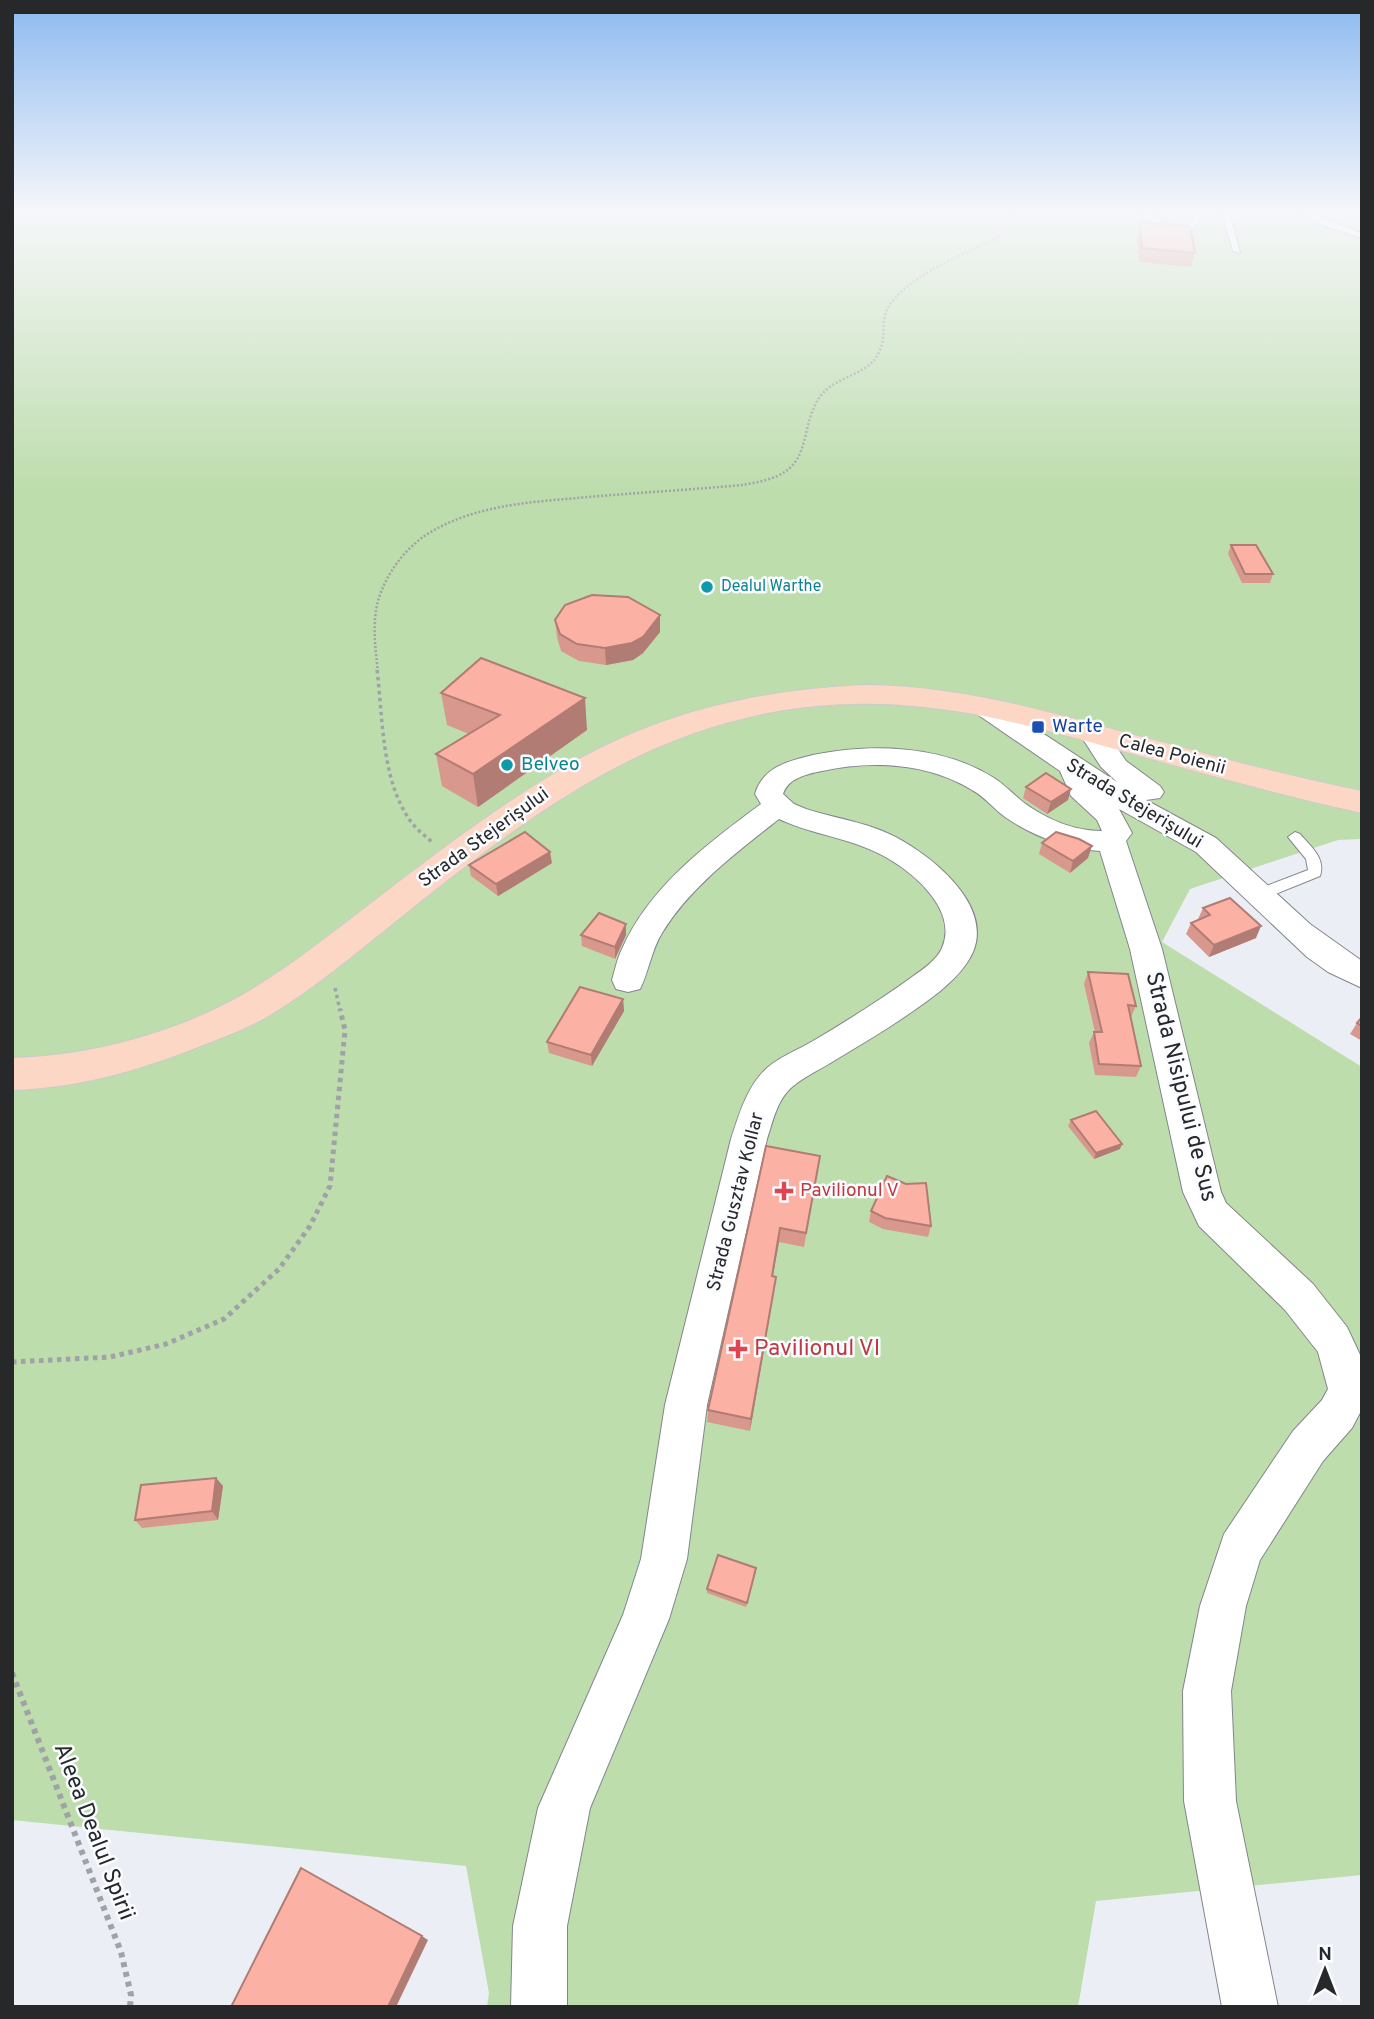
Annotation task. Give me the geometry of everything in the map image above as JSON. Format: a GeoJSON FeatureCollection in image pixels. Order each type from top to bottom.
{"type":"FeatureCollection","features":[{"type":"Feature","properties":{"kind":"main road","name":"Strada Stejerișului"},"geometry":{"type":"LineString","coordinates":[[12,1074],[66,1072],[106,1065],[249,1009],[328,956],[449,861],[594,763],[634,743],[722,713],[844,695],[914,696],[983,706]]}},
{"type":"Feature","properties":{"kind":"main road","name":"Calea Poienii"},"geometry":{"type":"LineString","coordinates":[[983,706],[1266,780],[1362,802]]}},
{"type":"Feature","properties":{"kind":"street","name":"Strada Stejerișului"},"geometry":{"type":"LineString","coordinates":[[983,706],[1073,769],[1204,844],[1314,946],[1362,976]]}},
{"type":"Feature","properties":{"kind":"street"},"geometry":{"type":"LineString","coordinates":[[1093,733],[1121,774],[1173,807],[1204,844]]}},
{"type":"Feature","properties":{"kind":"street"},"geometry":{"type":"LineString","coordinates":[[628,981],[639,945],[661,911],[731,841],[776,807],[769,794],[770,786],[784,774],[797,768],[839,759],[896,759],[945,768],[985,785],[1013,809],[1046,827],[1089,841],[1111,840]]}},
{"type":"Feature","properties":{"kind":"street","name":"Strada Nisipului de Sus"},"geometry":{"type":"LineString","coordinates":[[1073,769],[1082,790],[1113,821],[1117,833],[1111,840],[1146,949],[1202,1192],[1212,1214],[1299,1297],[1333,1340],[1343,1363],[1349,1391],[1337,1414],[1308,1446],[1240,1550],[1223,1606],[1207,1691],[1210,1801],[1250,2007]]}},
{"type":"Feature","properties":{"kind":"street","name":"Strada Gusztav Kollar"},"geometry":{"type":"LineString","coordinates":[[539,2007],[540,1926],[564,1808],[645,1619],[664,1559],[686,1405],[749,1139],[762,1101],[779,1078],[926,985],[957,953],[960,935],[957,909],[943,886],[920,865],[864,834],[801,818],[776,807]]}},
{"type":"Feature","properties":{"kind":"lane"},"geometry":{"type":"LineString","coordinates":[[1258,895],[1315,873],[1313,858],[1295,837]]}},
{"type":"Feature","properties":{"kind":"path"},"geometry":{"type":"LineString","coordinates":[[449,861],[408,818],[394,784],[382,715],[375,623],[380,592],[403,557],[428,533],[459,517],[500,506],[733,485],[773,478],[791,468],[802,451],[807,422],[822,393],[836,380],[875,360],[882,347],[881,321],[892,304]]}},
{"type":"Feature","properties":{"kind":"path"},"geometry":{"type":"LineString","coordinates":[[12,1362],[110,1357],[166,1344],[224,1319],[279,1269],[310,1226],[330,1186],[345,1030],[328,956]]}},
{"type":"Feature","properties":{"kind":"path","name":"Aleea Dealul Spirii"},"geometry":{"type":"LineString","coordinates":[[12,1674],[121,1952],[131,1995],[130,2007]]}},
{"type":"Feature","properties":{"kind":"green space"},"geometry":{"type":"Polygon","coordinates":[[[12,304],[1362,304],[1362,839],[1338,840],[1190,889],[1162,942],[1362,1067],[1362,1875],[1096,1901],[1078,2007],[487,2007],[489,1993],[466,1866],[12,1820],[12,304]]]}},
{"type":"Feature","properties":{"kind":"building"},"geometry":{"type":"Polygon","coordinates":[[[1231,545],[1256,545],[1273,574],[1245,574],[1231,545]]]}},
{"type":"Feature","properties":{"kind":"building"},"geometry":{"type":"Polygon","coordinates":[[[592,595],[628,597],[660,615],[643,637],[632,643],[605,648],[577,644],[560,634],[555,620],[565,605],[592,595]]]}},
{"type":"Feature","properties":{"kind":"building"},"geometry":{"type":"Polygon","coordinates":[[[481,658],[585,698],[473,774],[436,754],[500,715],[441,693],[481,658]]]}},
{"type":"Feature","properties":{"kind":"building"},"geometry":{"type":"Polygon","coordinates":[[[1046,773],[1071,789],[1051,802],[1026,787],[1046,773]]]}},
{"type":"Feature","properties":{"kind":"building"},"geometry":{"type":"Polygon","coordinates":[[[525,832],[550,852],[496,884],[469,865],[525,832]]]}},
{"type":"Feature","properties":{"kind":"building"},"geometry":{"type":"Polygon","coordinates":[[[1056,832],[1092,846],[1073,861],[1042,843],[1056,832]]]}},
{"type":"Feature","properties":{"kind":"building"},"geometry":{"type":"Polygon","coordinates":[[[1230,898],[1261,926],[1214,945],[1191,923],[1210,915],[1203,908],[1230,898]]]}},
{"type":"Feature","properties":{"kind":"building"},"geometry":{"type":"Polygon","coordinates":[[[599,913],[626,924],[615,947],[581,935],[599,913]]]}},
{"type":"Feature","properties":{"kind":"building"},"geometry":{"type":"Polygon","coordinates":[[[1088,972],[1128,974],[1136,1006],[1128,1005],[1141,1066],[1099,1064],[1094,1032],[1102,1032],[1088,972]]]}},
{"type":"Feature","properties":{"kind":"building"},"geometry":{"type":"Polygon","coordinates":[[[580,987],[623,999],[591,1055],[547,1042],[580,987]]]}},
{"type":"Feature","properties":{"kind":"building"},"geometry":{"type":"Polygon","coordinates":[[[1096,1111],[1122,1144],[1096,1153],[1071,1120],[1096,1111]]]}},
{"type":"Feature","properties":{"kind":"building"},"geometry":{"type":"Polygon","coordinates":[[[766,1146],[820,1156],[806,1233],[780,1228],[772,1276],[776,1277],[751,1419],[708,1410],[766,1146]]]}},
{"type":"Feature","properties":{"kind":"building"},"geometry":{"type":"Polygon","coordinates":[[[887,1176],[906,1184],[926,1183],[931,1226],[885,1218],[871,1211],[887,1176]]]}},
{"type":"Feature","properties":{"kind":"building"},"geometry":{"type":"Polygon","coordinates":[[[216,1478],[212,1511],[135,1520],[141,1485],[216,1478]]]}},
{"type":"Feature","properties":{"kind":"building"},"geometry":{"type":"Polygon","coordinates":[[[718,1555],[756,1568],[747,1603],[707,1589],[718,1555]]]}},
{"type":"Feature","properties":{"kind":"building"},"geometry":{"type":"Polygon","coordinates":[[[301,1868],[422,1936],[388,2007],[231,2007],[301,1868]]]}},
{"type":"Feature","properties":{"kind":"place","name":"Dealul Warthe"},"geometry":{"type":"Point","coordinates":[707,587]}},
{"type":"Feature","properties":{"kind":"place","name":"Warte"},"geometry":{"type":"Point","coordinates":[1038,727]}},
{"type":"Feature","properties":{"kind":"place","name":"Belveo"},"geometry":{"type":"Point","coordinates":[507,765]}},
{"type":"Feature","properties":{"kind":"place","name":"Pavilionul V"},"geometry":{"type":"Point","coordinates":[784,1191]}},
{"type":"Feature","properties":{"kind":"place","name":"Pavilionul VI"},"geometry":{"type":"Point","coordinates":[738,1349]}}]}
